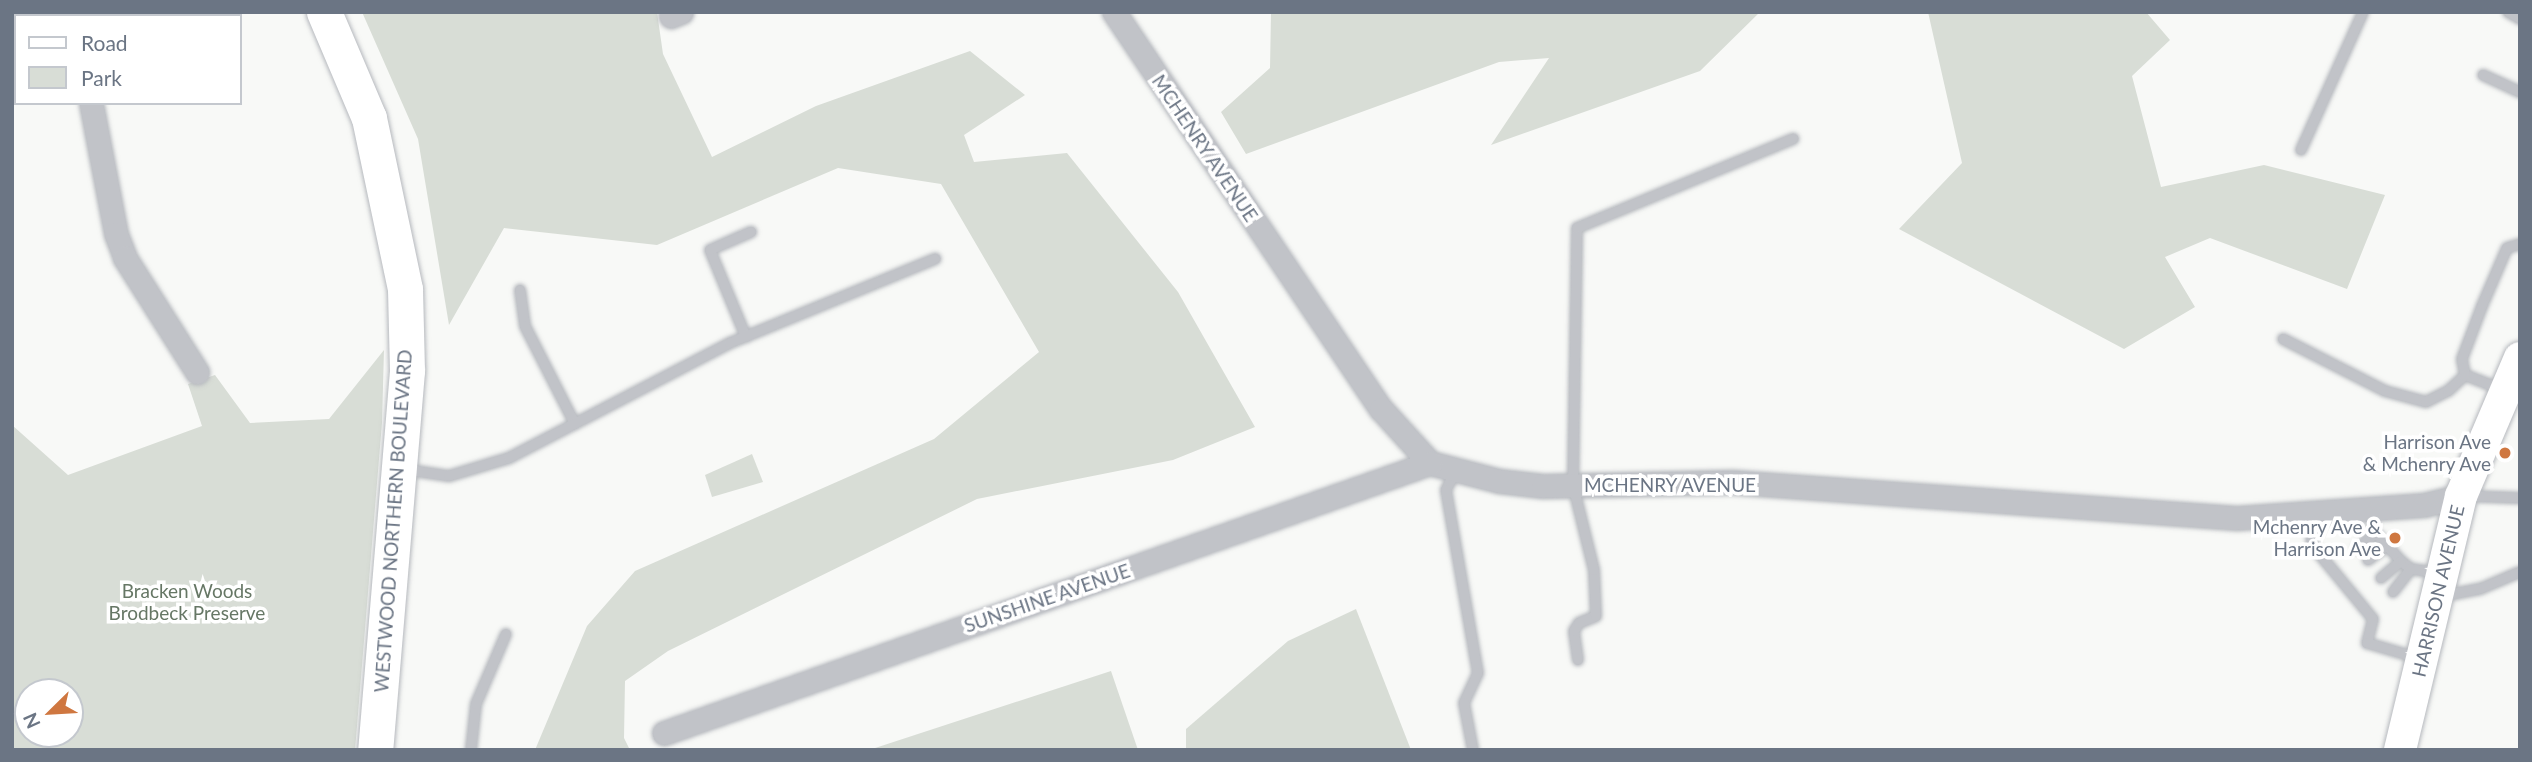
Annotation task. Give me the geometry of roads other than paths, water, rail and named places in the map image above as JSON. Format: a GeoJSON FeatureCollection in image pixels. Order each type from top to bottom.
{"type":"FeatureCollection","features":[{"type":"Feature","properties":{"kind":"main road","name":"WESTWOOD NORTHERN BOULEVARD"},"geometry":{"type":"LineString","coordinates":[[324,12],[369,118],[397,230],[405,289],[410,470],[396,750]]}},
{"type":"Feature","properties":{"kind":"main road","name":"WESTWOOD NORTHERN BOULEVARD"},"geometry":{"type":"LineString","coordinates":[[348,12],[382,94],[418,233],[428,374],[410,470],[375,750]]}},
{"type":"Feature","properties":{"kind":"main road","name":"HARRISON AVENUE"},"geometry":{"type":"LineString","coordinates":[[2400,750],[2461,496],[2520,358]]}},
{"type":"Feature","properties":{"kind":"street","name":"MCHENRY AVENUE"},"geometry":{"type":"LineString","coordinates":[[1114,12],[1381,410],[1430,463],[1510,482],[1573,485],[1732,482],[2237,518],[2311,515],[2461,496]]}},
{"type":"Feature","properties":{"kind":"street"},"geometry":{"type":"LineString","coordinates":[[91,105],[116,234],[125,258],[197,372]]}},
{"type":"Feature","properties":{"kind":"street","name":"SUNSHINE AVENUE"},"geometry":{"type":"LineString","coordinates":[[664,733],[1430,463]]}},
{"type":"Feature","properties":{"kind":"lane"},"geometry":{"type":"LineString","coordinates":[[2301,150],[2363,12]]}},
{"type":"Feature","properties":{"kind":"lane"},"geometry":{"type":"LineString","coordinates":[[2508,12],[2520,19]]}},
{"type":"Feature","properties":{"kind":"lane"},"geometry":{"type":"LineString","coordinates":[[2483,75],[2520,92]]}},
{"type":"Feature","properties":{"kind":"lane"},"geometry":{"type":"LineString","coordinates":[[1577,660],[1574,631],[1579,623],[1596,616],[1594,570],[1573,485],[1577,228],[1793,139]]}},
{"type":"Feature","properties":{"kind":"lane"},"geometry":{"type":"LineString","coordinates":[[746,337],[710,250],[751,232]]}},
{"type":"Feature","properties":{"kind":"lane"},"geometry":{"type":"LineString","coordinates":[[2465,375],[2462,359],[2482,306],[2507,248],[2520,244]]}},
{"type":"Feature","properties":{"kind":"lane"},"geometry":{"type":"LineString","coordinates":[[410,470],[449,476],[509,458],[746,337],[935,259]]}},
{"type":"Feature","properties":{"kind":"lane"},"geometry":{"type":"LineString","coordinates":[[520,290],[525,326],[575,424]]}},
{"type":"Feature","properties":{"kind":"lane"},"geometry":{"type":"LineString","coordinates":[[2283,339],[2385,391],[2426,402],[2448,391],[2465,375]]}},
{"type":"Feature","properties":{"kind":"lane"},"geometry":{"type":"LineString","coordinates":[[2465,375],[2506,391]]}},
{"type":"Feature","properties":{"kind":"lane"},"geometry":{"type":"LineString","coordinates":[[1456,471],[1446,490],[1478,673],[1464,703],[1473,750]]}},
{"type":"Feature","properties":{"kind":"lane"},"geometry":{"type":"LineString","coordinates":[[2461,496],[2520,498]]}},
{"type":"Feature","properties":{"kind":"lane"},"geometry":{"type":"LineString","coordinates":[[2372,509],[2376,533],[2401,561],[2440,585],[2480,589],[2520,572]]}},
{"type":"Feature","properties":{"kind":"lane"},"geometry":{"type":"LineString","coordinates":[[2311,515],[2312,545],[2335,565],[2376,615],[2367,643],[2422,659]]}},
{"type":"Feature","properties":{"kind":"lane"},"geometry":{"type":"LineString","coordinates":[[2358,548],[2376,533]]}},
{"type":"Feature","properties":{"kind":"lane"},"geometry":{"type":"LineString","coordinates":[[2368,560],[2387,545]]}},
{"type":"Feature","properties":{"kind":"lane"},"geometry":{"type":"LineString","coordinates":[[2381,578],[2401,561]]}},
{"type":"Feature","properties":{"kind":"lane"},"geometry":{"type":"LineString","coordinates":[[2393,592],[2411,569]]}},
{"type":"Feature","properties":{"kind":"lane"},"geometry":{"type":"LineString","coordinates":[[471,750],[476,704],[506,635]]}},
{"type":"Feature","properties":{"kind":"place","name":"Harrison Ave & Mchenry Ave"},"geometry":{"type":"Point","coordinates":[2505,453]}},
{"type":"Feature","properties":{"kind":"place","name":"Mchenry Ave & Harrison Ave"},"geometry":{"type":"Point","coordinates":[2395,538]}},
{"type":"Feature","properties":{"kind":"park label","name":"Bracken Woods Brodbeck Preserve"},"geometry":{"type":"Point","coordinates":[187,602]}}]}
